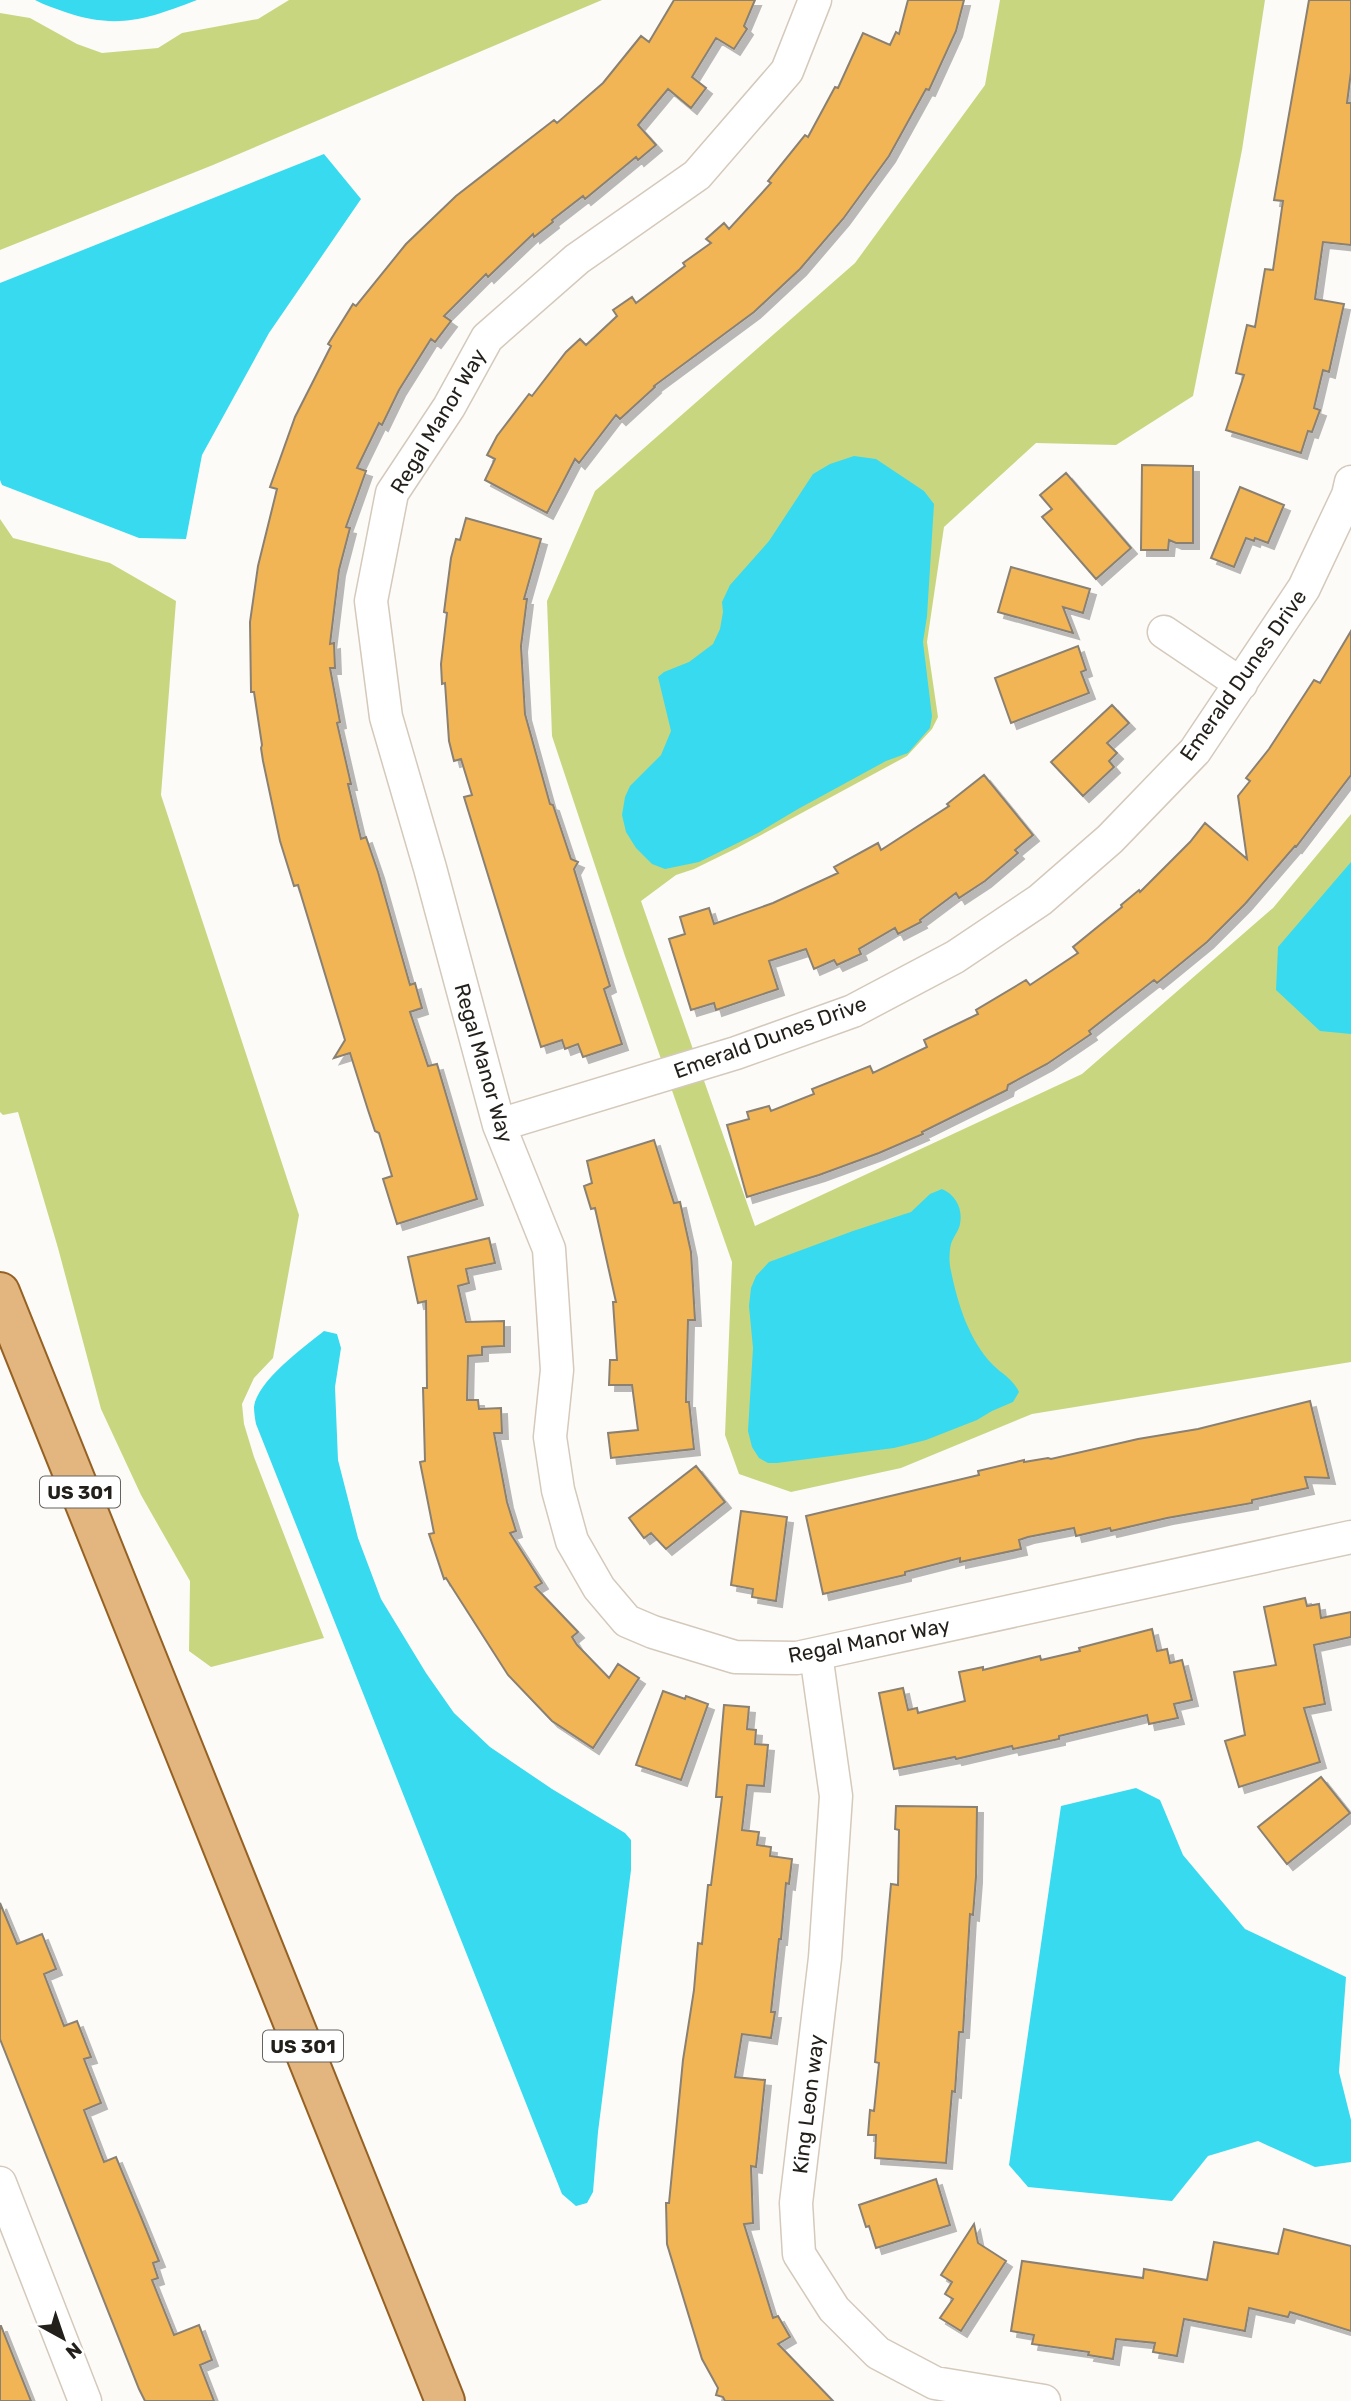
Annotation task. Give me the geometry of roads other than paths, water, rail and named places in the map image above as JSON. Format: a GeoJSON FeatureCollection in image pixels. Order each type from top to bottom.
{"type":"FeatureCollection","features":[{"type":"Feature","properties":{"kind":"main road","name":"US 301"},"geometry":{"type":"LineString","coordinates":[[0,1292],[445,2401]]}},
{"type":"Feature","properties":{"kind":"street","name":"Regal Manor Way"},"geometry":{"type":"LineString","coordinates":[[815,0],[787,71],[697,175],[577,259],[487,338],[449,407],[391,493],[371,601],[386,717],[499,1125],[549,1249],[557,1370],[550,1437],[556,1476],[572,1541],[599,1588],[627,1620],[653,1632],[736,1657],[797,1658],[1351,1537]]}},
{"type":"Feature","properties":{"kind":"street","name":"Emerald Dunes Drive"},"geometry":{"type":"LineString","coordinates":[[499,1125],[736,1053],[852,1011],[955,957],[1040,900],[1110,839],[1195,751],[1304,588],[1348,495],[1351,482]]}},
{"type":"Feature","properties":{"kind":"street"},"geometry":{"type":"LineString","coordinates":[[1164,632],[1241,684]]}},
{"type":"Feature","properties":{"kind":"street","name":"King Leon way"},"geometry":{"type":"LineString","coordinates":[[816,1654],[836,1796],[825,1958],[796,2203],[799,2254],[834,2309],[878,2353],[935,2384],[1044,2401]]}},
{"type":"Feature","properties":{"kind":"street"},"geometry":{"type":"LineString","coordinates":[[0,2183],[85,2401]]}},
{"type":"Feature","properties":{"kind":"water"},"geometry":{"type":"Polygon","coordinates":[[[35,0],[197,0],[147,17],[117,21],[84,17],[35,0]]]}},
{"type":"Feature","properties":{"kind":"water"},"geometry":{"type":"Polygon","coordinates":[[[324,154],[361,199],[269,333],[202,455],[186,539],[139,538],[2,485],[0,283],[324,154]]]}},
{"type":"Feature","properties":{"kind":"water"},"geometry":{"type":"Polygon","coordinates":[[[854,456],[876,459],[924,491],[934,504],[923,642],[932,716],[930,728],[908,753],[886,761],[758,833],[699,862],[665,869],[652,864],[636,848],[626,832],[622,815],[630,786],[661,755],[671,731],[658,677],[689,662],[713,644],[720,629],[722,602],[730,585],[769,541],[813,474],[830,464],[854,456]]]}},
{"type":"Feature","properties":{"kind":"water"},"geometry":{"type":"Polygon","coordinates":[[[1351,862],[1351,1034],[1320,1031],[1276,990],[1278,947],[1351,862]]]}},
{"type":"Feature","properties":{"kind":"water"},"geometry":{"type":"Polygon","coordinates":[[[942,1189],[955,1199],[961,1218],[951,1244],[950,1268],[961,1309],[977,1345],[993,1365],[1017,1387],[1019,1392],[1013,1402],[926,1440],[894,1448],[777,1463],[768,1463],[759,1458],[752,1447],[748,1431],[753,1348],[749,1306],[751,1288],[756,1276],[769,1262],[911,1212],[930,1194],[942,1189]]]}},
{"type":"Feature","properties":{"kind":"water"},"geometry":{"type":"Polygon","coordinates":[[[324,1331],[337,1334],[341,1348],[335,1387],[338,1460],[358,1538],[381,1599],[454,1713],[490,1747],[552,1789],[625,1833],[631,1840],[631,1870],[593,2192],[587,2203],[576,2206],[562,2194],[256,1424],[254,1407],[263,1386],[294,1355],[324,1331]]]}},
{"type":"Feature","properties":{"kind":"water"},"geometry":{"type":"Polygon","coordinates":[[[1136,1788],[1160,1800],[1183,1855],[1245,1929],[1346,1977],[1339,2072],[1351,2120],[1351,2162],[1315,2167],[1258,2141],[1208,2156],[1172,2201],[1028,2187],[1009,2165],[1061,1806],[1136,1788]]]}}]}
